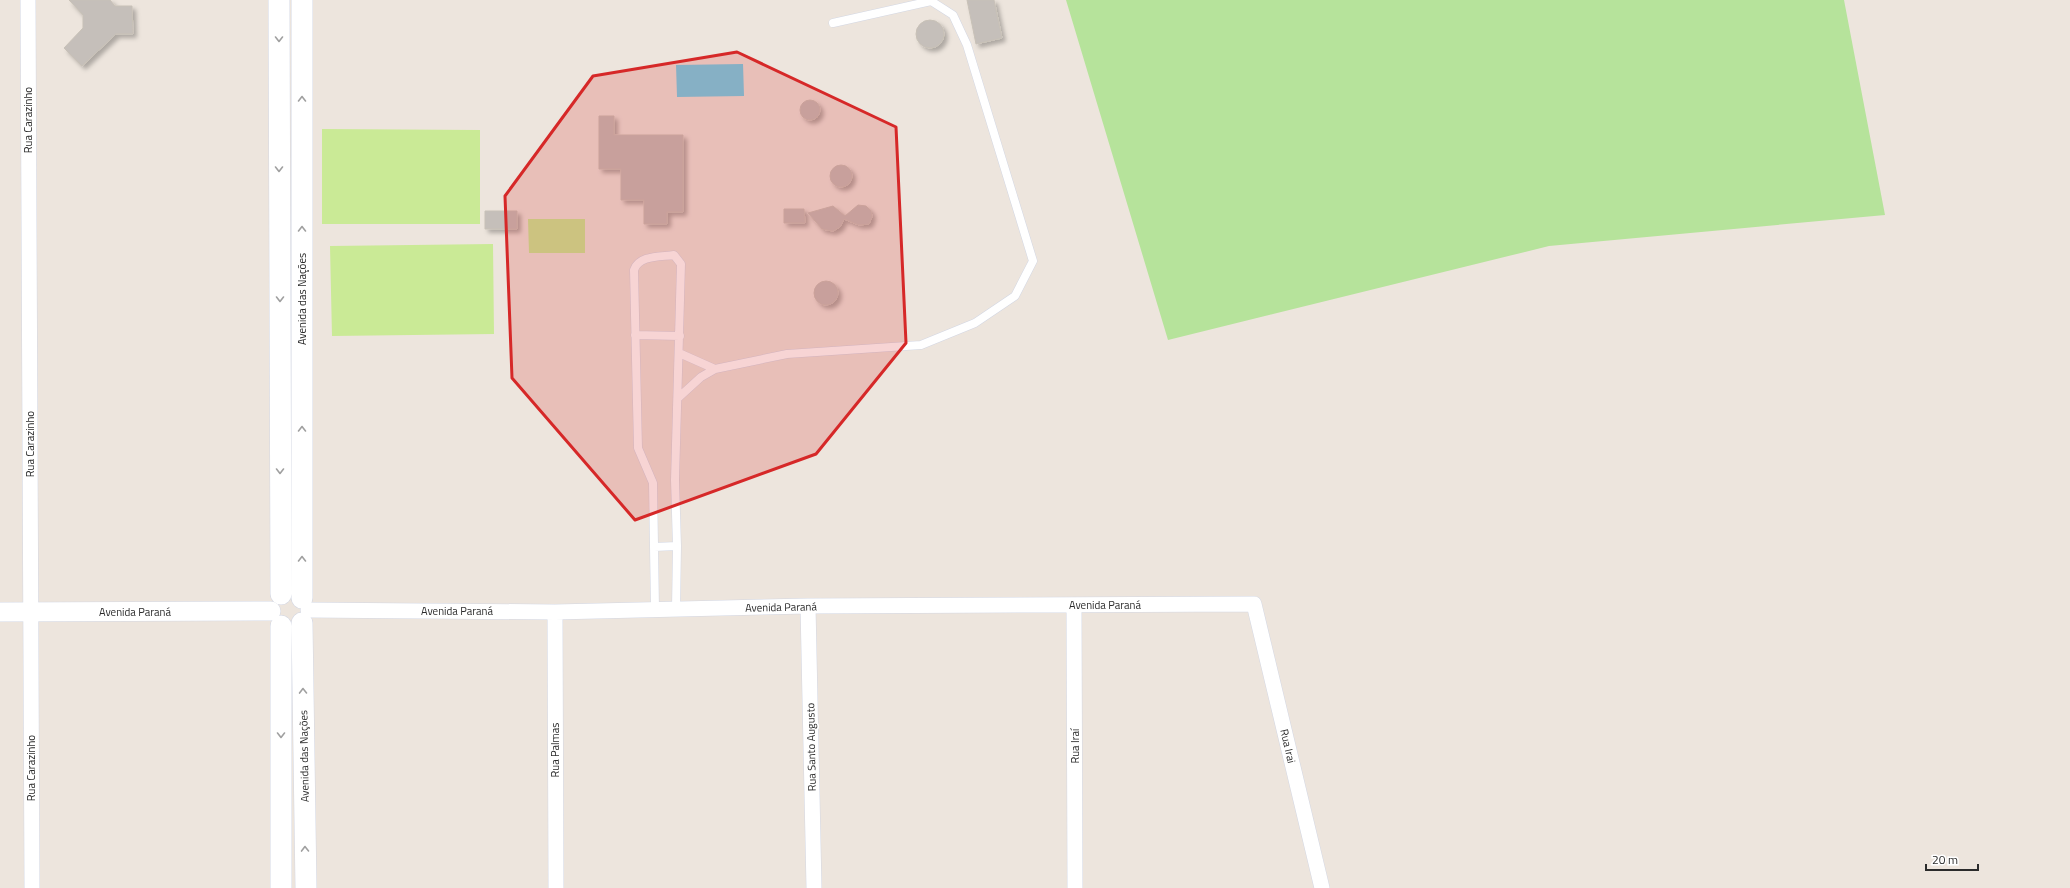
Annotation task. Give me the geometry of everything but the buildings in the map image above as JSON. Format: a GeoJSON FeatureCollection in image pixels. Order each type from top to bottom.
{"type":"FeatureCollection","features":[{"type":"Feature","properties":{"kind":"main road","name":"Avenida das Nações"},"geometry":{"type":"LineString","coordinates":[[279,0],[278,610],[281,888]]}},
{"type":"Feature","properties":{"kind":"main road","name":"Avenida das Nações"},"geometry":{"type":"LineString","coordinates":[[302,0],[306,888]]}},
{"type":"Feature","properties":{"kind":"main road"},"geometry":{"type":"LineString","coordinates":[[294,592],[304,610],[294,628],[278,610],[294,592]]}},
{"type":"Feature","properties":{"kind":"street","name":"Rua Carazinho"},"geometry":{"type":"LineString","coordinates":[[28,0],[32,888]]}},
{"type":"Feature","properties":{"kind":"street","name":"Avenida Paraná"},"geometry":{"type":"LineString","coordinates":[[304,610],[554,612],[808,606],[1254,604]]}},
{"type":"Feature","properties":{"kind":"street","name":"Rua Irai"},"geometry":{"type":"LineString","coordinates":[[1254,604],[1322,888]]}},
{"type":"Feature","properties":{"kind":"street","name":"Rua Iraí"},"geometry":{"type":"LineString","coordinates":[[1074,605],[1076,888]]}},
{"type":"Feature","properties":{"kind":"street","name":"Rua Santo Augusto"},"geometry":{"type":"LineString","coordinates":[[808,606],[814,888]]}},
{"type":"Feature","properties":{"kind":"street","name":"Avenida Paraná"},"geometry":{"type":"LineString","coordinates":[[0,612],[278,610]]}},
{"type":"Feature","properties":{"kind":"street","name":"Rua Palmas"},"geometry":{"type":"LineString","coordinates":[[554,612],[556,888]]}},
{"type":"Feature","properties":{"kind":"lane"},"geometry":{"type":"LineString","coordinates":[[678,398],[701,377],[715,369],[787,354],[921,345],[975,323],[1015,296],[1033,261],[967,45],[953,15],[931,1],[833,23]]}},
{"type":"Feature","properties":{"kind":"lane"},"geometry":{"type":"LineString","coordinates":[[655,609],[653,483],[638,448],[634,270],[636,265],[642,260],[674,255],[681,264],[675,480],[677,546],[676,609]]}},
{"type":"Feature","properties":{"kind":"lane"},"geometry":{"type":"LineString","coordinates":[[635,335],[680,336]]}},
{"type":"Feature","properties":{"kind":"lane"},"geometry":{"type":"LineString","coordinates":[[679,353],[715,369]]}},
{"type":"Feature","properties":{"kind":"lane"},"geometry":{"type":"LineString","coordinates":[[654,546],[677,546]]}},
{"type":"Feature","properties":{"kind":"highlighted area"},"geometry":{"type":"Polygon","coordinates":[[[737,52],[896,127],[906,343],[816,454],[635,520],[512,378],[505,196],[593,76],[737,52]]]}},
{"type":"Feature","properties":{"kind":"green space"},"geometry":{"type":"Polygon","coordinates":[[[1066,0],[1844,0],[1885,215],[1549,246],[1168,340],[1066,0]]]}},
{"type":"Feature","properties":{"kind":"green space"},"geometry":{"type":"Polygon","coordinates":[[[322,129],[480,130],[480,224],[322,224],[322,129]]]}},
{"type":"Feature","properties":{"kind":"green space"},"geometry":{"type":"Polygon","coordinates":[[[528,219],[585,219],[585,253],[529,253],[528,219]]]}},
{"type":"Feature","properties":{"kind":"green space"},"geometry":{"type":"Polygon","coordinates":[[[493,244],[494,334],[332,336],[330,246],[493,244]]]}},
{"type":"Feature","properties":{"kind":"water"},"geometry":{"type":"Polygon","coordinates":[[[743,64],[744,96],[677,97],[676,65],[743,64]]]}}]}
